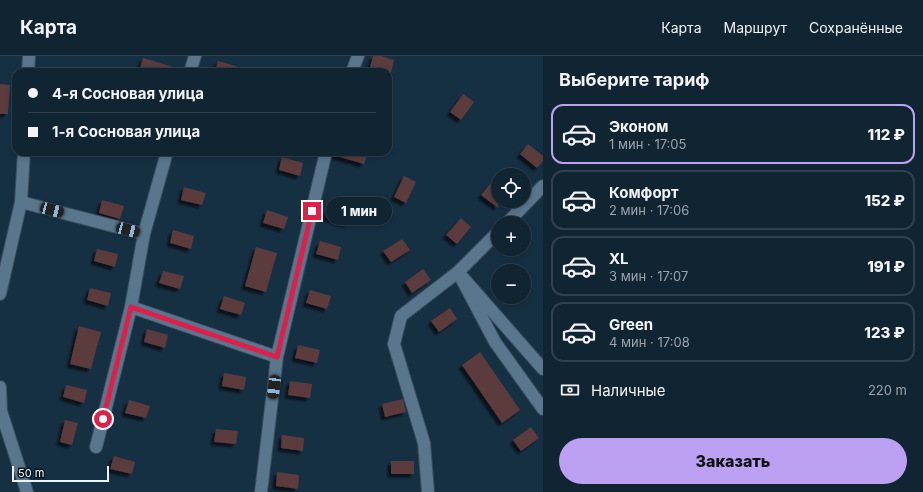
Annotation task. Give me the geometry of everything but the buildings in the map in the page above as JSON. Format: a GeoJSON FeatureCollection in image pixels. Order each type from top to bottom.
{"type":"FeatureCollection","features":[{"type":"Feature","properties":{"kind":"street"},"geometry":{"type":"LineString","coordinates":[[28,68],[29,56]]}},
{"type":"Feature","properties":{"kind":"street"},"geometry":{"type":"LineString","coordinates":[[191,68],[195,56]]}},
{"type":"Feature","properties":{"kind":"street"},"geometry":{"type":"LineString","coordinates":[[354,68],[358,56]]}},
{"type":"Feature","properties":{"kind":"street"},"geometry":{"type":"LineString","coordinates":[[0,294],[21,202],[24,156]]}},
{"type":"Feature","properties":{"kind":"street"},"geometry":{"type":"LineString","coordinates":[[96,448],[131,307],[144,234],[166,156]]}},
{"type":"Feature","properties":{"kind":"street"},"geometry":{"type":"LineString","coordinates":[[261,492],[277,357],[325,156]]}},
{"type":"Feature","properties":{"kind":"street"},"geometry":{"type":"LineString","coordinates":[[513,216],[543,186]]}},
{"type":"Feature","properties":{"kind":"street"},"geometry":{"type":"LineString","coordinates":[[21,202],[144,234]]}},
{"type":"Feature","properties":{"kind":"street"},"geometry":{"type":"LineString","coordinates":[[428,492],[424,442],[394,344],[400,316],[458,272],[491,239]]}},
{"type":"Feature","properties":{"kind":"street"},"geometry":{"type":"LineString","coordinates":[[458,272],[543,370]]}},
{"type":"Feature","properties":{"kind":"street"},"geometry":{"type":"LineString","coordinates":[[458,272],[495,342],[543,409]]}},
{"type":"Feature","properties":{"kind":"street"},"geometry":{"type":"LineString","coordinates":[[131,307],[277,357]]}},
{"type":"Feature","properties":{"kind":"street"},"geometry":{"type":"LineString","coordinates":[[0,388],[1,411],[27,492]]}},
{"type":"Feature","properties":{"kind":"route"},"geometry":{"type":"LineString","coordinates":[[103,419],[131,307],[277,357],[312,211]]}}]}
